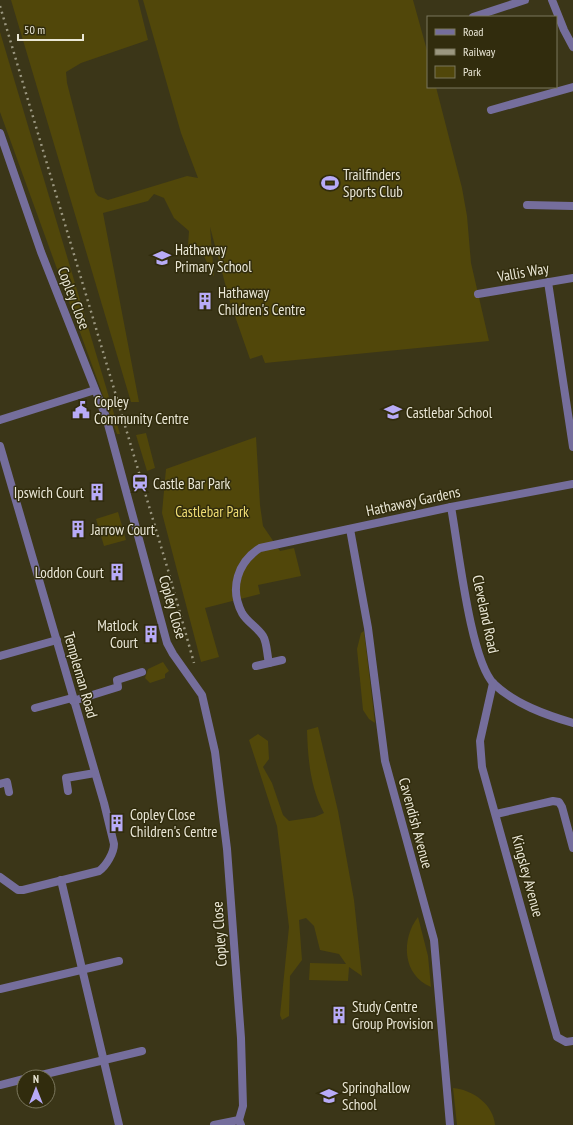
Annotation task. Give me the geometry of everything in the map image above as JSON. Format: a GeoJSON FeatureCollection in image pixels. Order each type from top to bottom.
{"type":"FeatureCollection","features":[{"type":"Feature","properties":{"kind":"street"},"geometry":{"type":"LineString","coordinates":[[476,16],[525,0]]}},
{"type":"Feature","properties":{"kind":"street"},"geometry":{"type":"LineString","coordinates":[[552,0],[573,48]]}},
{"type":"Feature","properties":{"kind":"street"},"geometry":{"type":"LineString","coordinates":[[491,110],[573,86]]}},
{"type":"Feature","properties":{"kind":"street","name":"Copley Close"},"geometry":{"type":"LineString","coordinates":[[0,133],[42,252],[106,417],[167,643],[173,654],[202,694],[215,752],[227,849],[242,1038],[243,1106],[240,1122]]}},
{"type":"Feature","properties":{"kind":"street"},"geometry":{"type":"LineString","coordinates":[[527,205],[573,206]]}},
{"type":"Feature","properties":{"kind":"street","name":"Vallis Way"},"geometry":{"type":"LineString","coordinates":[[478,294],[573,278]]}},
{"type":"Feature","properties":{"kind":"street"},"geometry":{"type":"LineString","coordinates":[[548,282],[570,407],[573,448]]}},
{"type":"Feature","properties":{"kind":"street"},"geometry":{"type":"LineString","coordinates":[[0,420],[95,390]]}},
{"type":"Feature","properties":{"kind":"street","name":"Templeman Road"},"geometry":{"type":"LineString","coordinates":[[0,446],[95,773],[114,850],[103,868],[99,871],[18,890],[0,877]]}},
{"type":"Feature","properties":{"kind":"street","name":"Hathaway Gardens"},"geometry":{"type":"LineString","coordinates":[[269,663],[263,636],[247,620],[238,601],[237,579],[240,568],[248,556],[260,548],[451,507],[573,484]]}},
{"type":"Feature","properties":{"kind":"street","name":"Cleveland Road"},"geometry":{"type":"LineString","coordinates":[[451,507],[472,627],[480,659],[493,683],[518,702],[556,718],[573,723]]}},
{"type":"Feature","properties":{"kind":"street","name":"Cavendish Avenue"},"geometry":{"type":"LineString","coordinates":[[350,529],[368,628],[384,761],[434,940],[450,1125]]}},
{"type":"Feature","properties":{"kind":"street"},"geometry":{"type":"LineString","coordinates":[[0,656],[57,640]]}},
{"type":"Feature","properties":{"kind":"street"},"geometry":{"type":"LineString","coordinates":[[256,666],[282,660]]}},
{"type":"Feature","properties":{"kind":"street"},"geometry":{"type":"LineString","coordinates":[[35,708],[118,687],[117,680],[142,672]]}},
{"type":"Feature","properties":{"kind":"street"},"geometry":{"type":"LineString","coordinates":[[493,683],[480,741],[482,767],[496,814],[553,801],[558,802],[562,807],[573,848]]}},
{"type":"Feature","properties":{"kind":"street"},"geometry":{"type":"LineString","coordinates":[[68,791],[66,778],[95,773]]}},
{"type":"Feature","properties":{"kind":"street"},"geometry":{"type":"LineString","coordinates":[[0,784],[7,782],[9,792]]}},
{"type":"Feature","properties":{"kind":"street","name":"Kingsley Avenue"},"geometry":{"type":"LineString","coordinates":[[496,814],[558,1037],[566,1042],[573,1041]]}},
{"type":"Feature","properties":{"kind":"street"},"geometry":{"type":"LineString","coordinates":[[61,880],[119,1125]]}},
{"type":"Feature","properties":{"kind":"street"},"geometry":{"type":"LineString","coordinates":[[0,989],[119,961]]}},
{"type":"Feature","properties":{"kind":"street"},"geometry":{"type":"LineString","coordinates":[[56,1071],[142,1051]]}},
{"type":"Feature","properties":{"kind":"street"},"geometry":{"type":"LineString","coordinates":[[0,1085],[16,1081]]}},
{"type":"Feature","properties":{"kind":"street"},"geometry":{"type":"LineString","coordinates":[[214,1125],[240,1122]]}},
{"type":"Feature","properties":{"kind":"green space","name":"Trailfinders Sports Club"},"geometry":{"type":"Polygon","coordinates":[[[11,0],[138,0],[148,40],[81,63],[66,72],[67,83],[95,192],[98,196],[108,200],[187,176],[198,178],[181,133],[143,0],[413,0],[427,50],[427,88],[436,88],[462,188],[467,216],[471,263],[489,341],[265,363],[262,355],[250,359],[230,302],[210,227],[214,277],[203,254],[188,246],[189,231],[174,218],[164,198],[154,194],[148,201],[103,213],[139,402],[131,402],[11,0]]]}},
{"type":"Feature","properties":{"kind":"green space"},"geometry":{"type":"Polygon","coordinates":[[[0,32],[120,434],[117,434],[0,112],[0,32]]]}},
{"type":"Feature","properties":{"kind":"green space"},"geometry":{"type":"Polygon","coordinates":[[[146,433],[155,468],[147,471],[136,435],[146,433]]]}},
{"type":"Feature","properties":{"kind":"green space","name":"Castlebar Park"},"geometry":{"type":"Polygon","coordinates":[[[256,437],[260,505],[263,526],[280,551],[294,548],[301,576],[258,585],[260,594],[205,608],[219,657],[201,662],[162,513],[166,469],[256,437]]]}},
{"type":"Feature","properties":{"kind":"green space"},"geometry":{"type":"Polygon","coordinates":[[[118,512],[126,540],[104,546],[96,519],[118,512]]]}},
{"type":"Feature","properties":{"kind":"green space"},"geometry":{"type":"Polygon","coordinates":[[[364,631],[375,723],[369,719],[363,710],[357,649],[361,633],[364,631]]]}},
{"type":"Feature","properties":{"kind":"green space"},"geometry":{"type":"Polygon","coordinates":[[[163,662],[169,671],[165,674],[165,678],[150,683],[145,678],[148,669],[163,662]]]}},
{"type":"Feature","properties":{"kind":"green space"},"geometry":{"type":"Polygon","coordinates":[[[318,727],[338,811],[354,900],[362,976],[349,967],[348,981],[309,980],[310,963],[346,964],[339,954],[320,950],[314,926],[306,918],[299,920],[302,960],[290,976],[289,1016],[282,1020],[280,1015],[289,927],[277,826],[249,740],[258,734],[268,741],[269,759],[263,767],[272,783],[283,815],[289,821],[315,817],[324,813],[319,803],[313,783],[309,762],[307,730],[318,727]]]}},
{"type":"Feature","properties":{"kind":"green space"},"geometry":{"type":"Polygon","coordinates":[[[418,917],[428,956],[431,987],[421,981],[414,974],[407,956],[409,936],[412,926],[418,917]]]}},
{"type":"Feature","properties":{"kind":"green space"},"geometry":{"type":"Polygon","coordinates":[[[453,1088],[468,1092],[481,1099],[490,1111],[495,1125],[457,1125],[453,1088]]]}},
{"type":"Feature","properties":{"kind":"railway"},"geometry":{"type":"LineString","coordinates":[[0,6],[168,570],[194,663]]}},
{"type":"Feature","properties":{"kind":"place","name":"Trailfinders Sports Club"},"geometry":{"type":"Point","coordinates":[330,183]}},
{"type":"Feature","properties":{"kind":"place","name":"Hathaway Primary School"},"geometry":{"type":"Point","coordinates":[162,258]}},
{"type":"Feature","properties":{"kind":"place","name":"Hathaway Children's Centre"},"geometry":{"type":"Point","coordinates":[205,301]}},
{"type":"Feature","properties":{"kind":"place","name":"Copley Community Centre"},"geometry":{"type":"Point","coordinates":[81,410]}},
{"type":"Feature","properties":{"kind":"place","name":"Castlebar School"},"geometry":{"type":"Point","coordinates":[393,412]}},
{"type":"Feature","properties":{"kind":"place","name":"Castle Bar Park"},"geometry":{"type":"Point","coordinates":[140,483]}},
{"type":"Feature","properties":{"kind":"place","name":"Ipswich Court"},"geometry":{"type":"Point","coordinates":[97,492]}},
{"type":"Feature","properties":{"kind":"place","name":"Jarrow Court"},"geometry":{"type":"Point","coordinates":[78,529]}},
{"type":"Feature","properties":{"kind":"place","name":"Loddon Court"},"geometry":{"type":"Point","coordinates":[117,572]}},
{"type":"Feature","properties":{"kind":"place","name":"Matlock Court"},"geometry":{"type":"Point","coordinates":[151,634]}},
{"type":"Feature","properties":{"kind":"place","name":"Copley Close Children's Centre"},"geometry":{"type":"Point","coordinates":[117,823]}},
{"type":"Feature","properties":{"kind":"place","name":"Study Centre Group Provision"},"geometry":{"type":"Point","coordinates":[339,1015]}},
{"type":"Feature","properties":{"kind":"place","name":"Springhallow School"},"geometry":{"type":"Point","coordinates":[329,1096]}}]}
